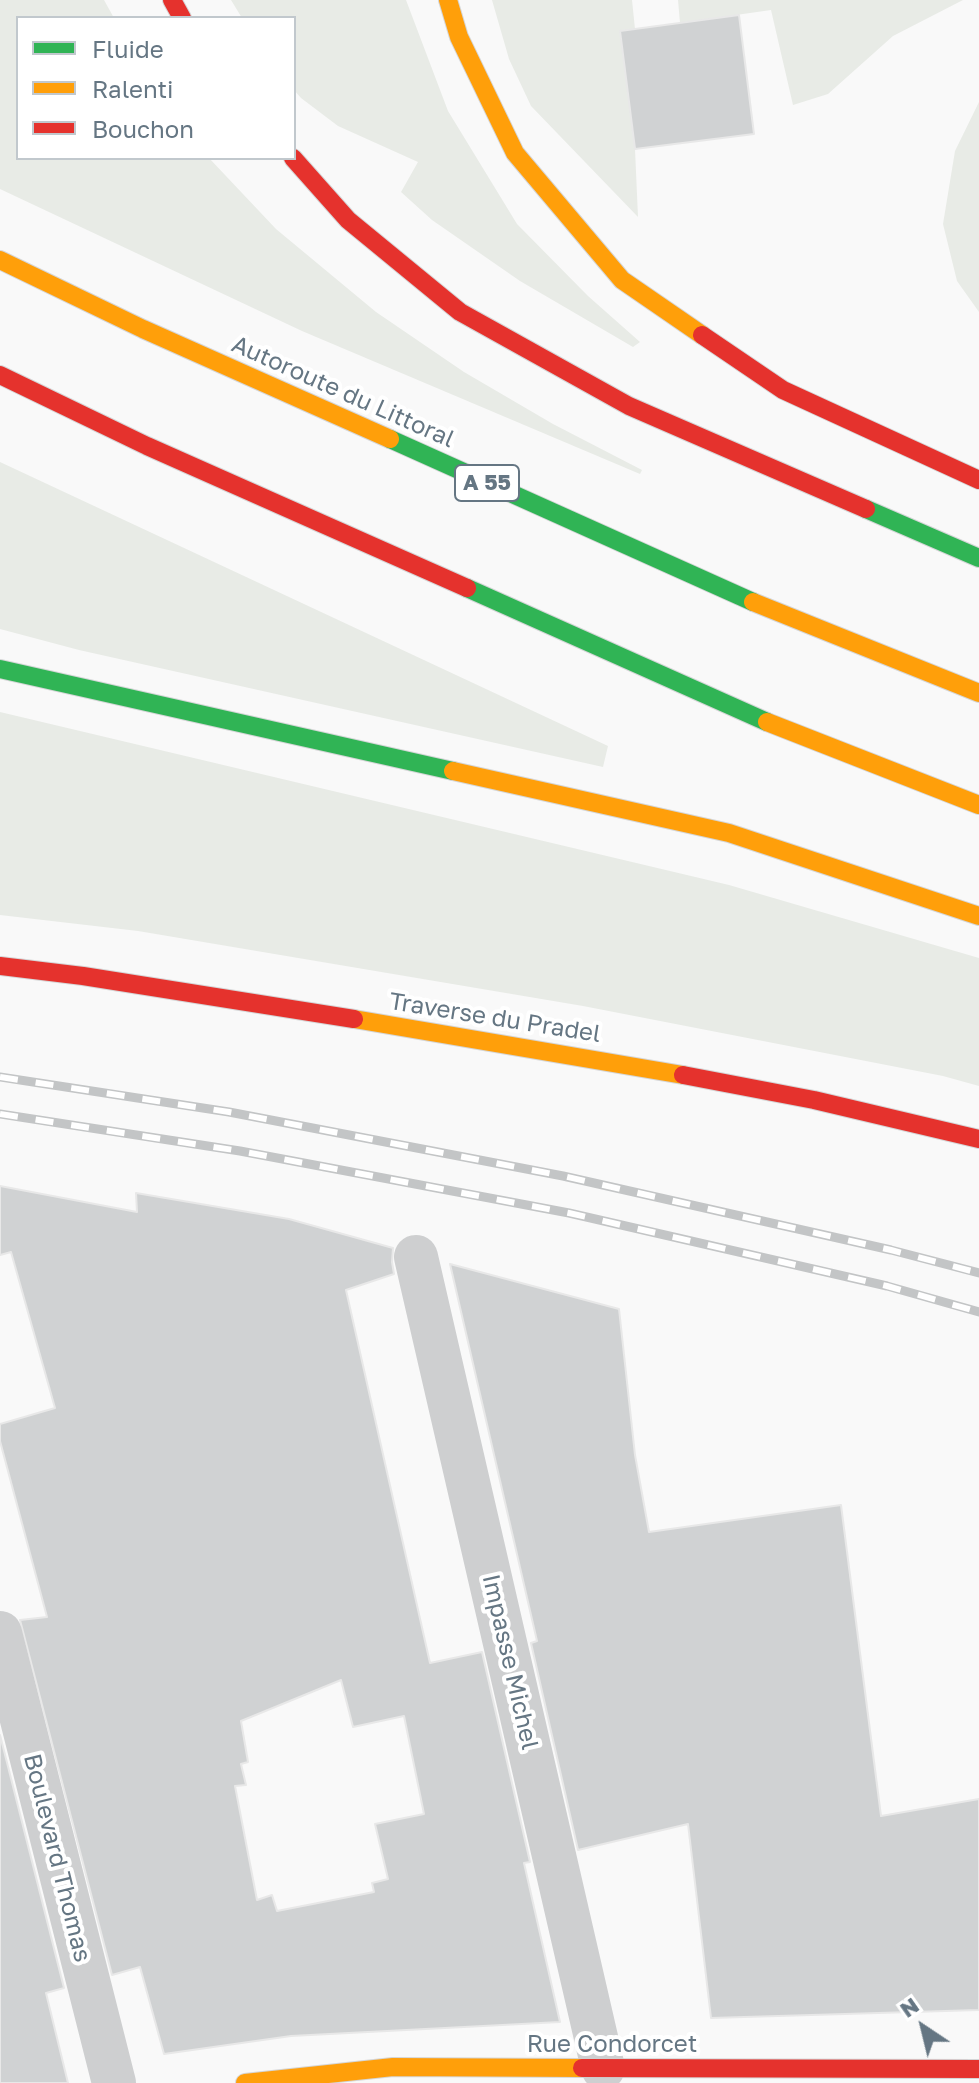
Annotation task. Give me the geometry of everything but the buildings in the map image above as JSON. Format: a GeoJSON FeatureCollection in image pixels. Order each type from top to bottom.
{"type":"FeatureCollection","features":[{"type":"Feature","properties":{"kind":"main road"},"geometry":{"type":"LineString","coordinates":[[448,0],[459,37],[515,153],[622,280],[783,390],[979,480]]}},
{"type":"Feature","properties":{"kind":"main road"},"geometry":{"type":"LineString","coordinates":[[295,160],[348,220],[460,312],[629,406],[979,558]]}},
{"type":"Feature","properties":{"kind":"main road","name":"Autoroute du Littoral"},"geometry":{"type":"LineString","coordinates":[[0,260],[143,329],[769,609],[979,693]]}},
{"type":"Feature","properties":{"kind":"main road"},"geometry":{"type":"LineString","coordinates":[[0,375],[147,446],[756,717],[979,805]]}},
{"type":"Feature","properties":{"kind":"main road"},"geometry":{"type":"LineString","coordinates":[[0,669],[729,833],[979,916]]}},
{"type":"Feature","properties":{"kind":"main road","name":"Traverse du Pradel"},"geometry":{"type":"LineString","coordinates":[[0,966],[98,978],[612,1061],[814,1100],[979,1139]]}},
{"type":"Feature","properties":{"kind":"main road","name":"Rue Condorcet"},"geometry":{"type":"LineString","coordinates":[[245,2083],[393,2067],[603,2068],[656,2076],[844,2075],[979,2069]]}},
{"type":"Feature","properties":{"kind":"street","name":"Impasse Michel"},"geometry":{"type":"LineString","coordinates":[[416,1257],[603,2068]]}},
{"type":"Feature","properties":{"kind":"street","name":"Boulevard Thomas"},"geometry":{"type":"LineString","coordinates":[[0,1633],[114,2083]]}},
{"type":"Feature","properties":{"kind":"shaded area"},"geometry":{"type":"Polygon","coordinates":[[[0,0],[104,0],[113,16],[16,16],[16,160],[211,160],[276,229],[376,312],[464,372],[553,424],[642,470],[640,474],[302,331],[0,189],[0,0]]]}},
{"type":"Feature","properties":{"kind":"shaded area"},"geometry":{"type":"Polygon","coordinates":[[[231,0],[406,0],[448,111],[517,224],[588,296],[640,342],[633,347],[520,281],[432,220],[401,192],[418,162],[338,126],[296,92],[296,16],[241,16],[231,0]]]}},
{"type":"Feature","properties":{"kind":"shaded area"},"geometry":{"type":"Polygon","coordinates":[[[492,0],[632,0],[635,29],[620,32],[635,149],[638,217],[531,106],[509,59],[492,0]]]}},
{"type":"Feature","properties":{"kind":"shaded area"},"geometry":{"type":"Polygon","coordinates":[[[678,0],[963,0],[893,36],[828,94],[793,105],[771,10],[680,23],[678,0]]]}},
{"type":"Feature","properties":{"kind":"shaded area"},"geometry":{"type":"Polygon","coordinates":[[[979,102],[979,312],[957,281],[943,224],[955,151],[979,102]]]}},
{"type":"Feature","properties":{"kind":"shaded area"},"geometry":{"type":"Polygon","coordinates":[[[0,462],[608,746],[603,767],[79,650],[0,629],[0,462]]]}},
{"type":"Feature","properties":{"kind":"shaded area"},"geometry":{"type":"Polygon","coordinates":[[[0,712],[729,885],[979,958],[979,1086],[943,1076],[583,1006],[138,931],[0,915],[0,712]]]}},
{"type":"Feature","properties":{"kind":"railway"},"geometry":{"type":"LineString","coordinates":[[0,1077],[229,1112],[563,1176],[891,1250],[979,1273]]}},
{"type":"Feature","properties":{"kind":"railway"},"geometry":{"type":"LineString","coordinates":[[0,1114],[240,1151],[569,1213],[887,1286],[979,1312]]}},
{"type":"Feature","properties":{"kind":"traffic: fast"},"geometry":{"type":"LineString","coordinates":[[390,439],[753,602]]}},
{"type":"Feature","properties":{"kind":"traffic: fast"},"geometry":{"type":"LineString","coordinates":[[866,509],[979,558]]}},
{"type":"Feature","properties":{"kind":"traffic: fast"},"geometry":{"type":"LineString","coordinates":[[467,588],[767,722]]}},
{"type":"Feature","properties":{"kind":"traffic: fast"},"geometry":{"type":"LineString","coordinates":[[0,669],[453,771]]}},
{"type":"Feature","properties":{"kind":"traffic: slow"},"geometry":{"type":"LineString","coordinates":[[448,0],[459,37],[515,153],[622,280],[702,335]]}},
{"type":"Feature","properties":{"kind":"traffic: slow"},"geometry":{"type":"LineString","coordinates":[[0,260],[143,329],[390,439]]}},
{"type":"Feature","properties":{"kind":"traffic: slow"},"geometry":{"type":"LineString","coordinates":[[753,602],[979,693]]}},
{"type":"Feature","properties":{"kind":"traffic: slow"},"geometry":{"type":"LineString","coordinates":[[767,722],[979,805]]}},
{"type":"Feature","properties":{"kind":"traffic: slow"},"geometry":{"type":"LineString","coordinates":[[453,771],[729,833],[979,916]]}},
{"type":"Feature","properties":{"kind":"traffic: slow"},"geometry":{"type":"LineString","coordinates":[[354,1019],[683,1075]]}},
{"type":"Feature","properties":{"kind":"traffic: slow"},"geometry":{"type":"LineString","coordinates":[[245,2083],[393,2067],[582,2068]]}},
{"type":"Feature","properties":{"kind":"traffic: jam"},"geometry":{"type":"LineString","coordinates":[[172,0],[181,16]]}},
{"type":"Feature","properties":{"kind":"traffic: jam"},"geometry":{"type":"LineString","coordinates":[[295,160],[348,220],[460,312],[629,406],[866,509]]}},
{"type":"Feature","properties":{"kind":"traffic: jam"},"geometry":{"type":"LineString","coordinates":[[702,335],[783,390],[979,480]]}},
{"type":"Feature","properties":{"kind":"traffic: jam"},"geometry":{"type":"LineString","coordinates":[[0,375],[147,446],[467,588]]}},
{"type":"Feature","properties":{"kind":"traffic: jam"},"geometry":{"type":"LineString","coordinates":[[0,966],[354,1019]]}},
{"type":"Feature","properties":{"kind":"traffic: jam"},"geometry":{"type":"LineString","coordinates":[[683,1075],[814,1100],[979,1139]]}},
{"type":"Feature","properties":{"kind":"traffic: jam"},"geometry":{"type":"LineString","coordinates":[[582,2068],[979,2069]]}}]}
